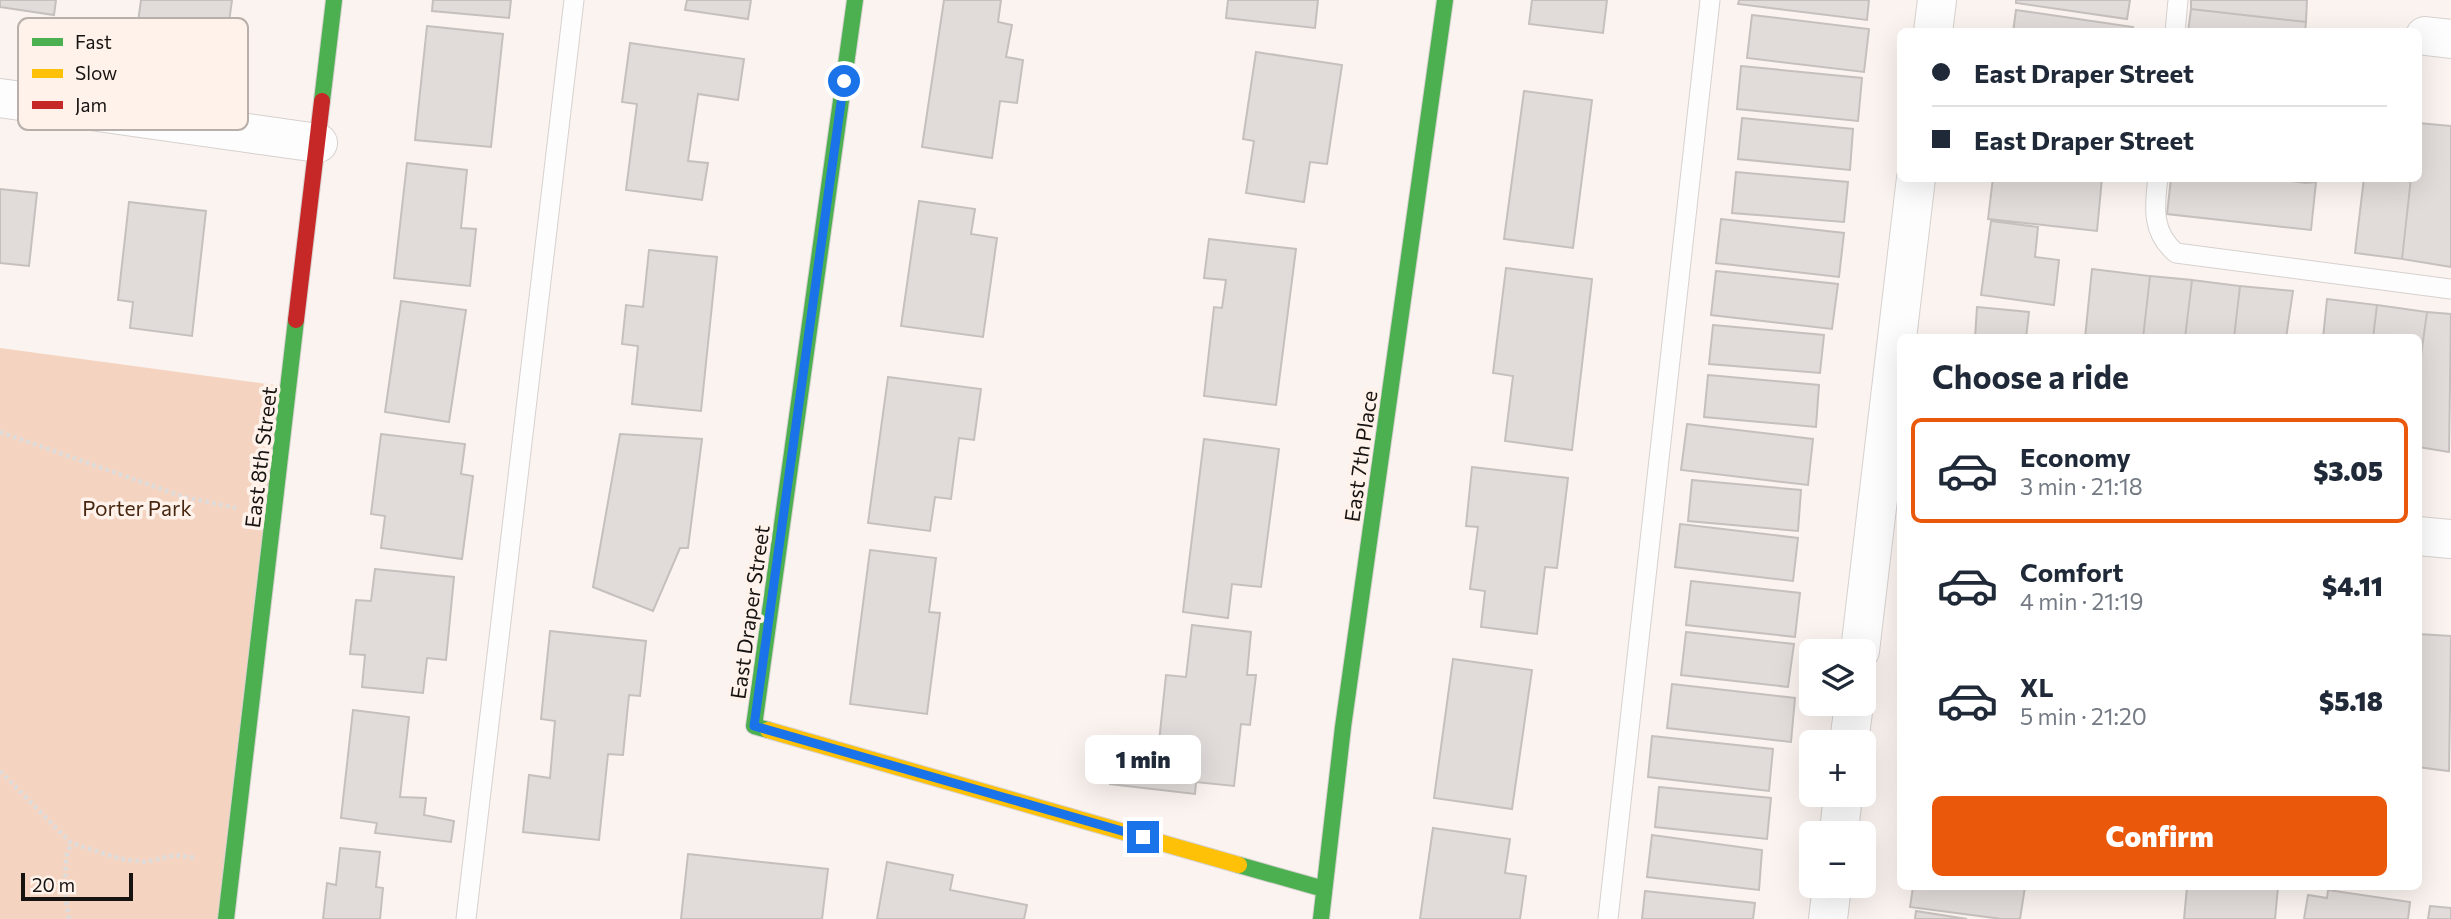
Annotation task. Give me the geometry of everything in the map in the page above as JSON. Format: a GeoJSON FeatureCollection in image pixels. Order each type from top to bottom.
{"type":"FeatureCollection","features":[{"type":"Feature","properties":{"kind":"street","name":"East 8th Street"},"geometry":{"type":"LineString","coordinates":[[226,919],[334,0]]}},
{"type":"Feature","properties":{"kind":"street","name":"East Draper Street"},"geometry":{"type":"LineString","coordinates":[[855,0],[754,726],[1324,889]]}},
{"type":"Feature","properties":{"kind":"street","name":"East 7th Place"},"geometry":{"type":"LineString","coordinates":[[1321,919],[1343,727],[1445,0]]}},
{"type":"Feature","properties":{"kind":"street"},"geometry":{"type":"LineString","coordinates":[[1934,28],[1937,0]]}},
{"type":"Feature","properties":{"kind":"street"},"geometry":{"type":"LineString","coordinates":[[0,98],[18,101]]}},
{"type":"Feature","properties":{"kind":"street"},"geometry":{"type":"LineString","coordinates":[[226,130],[318,143]]}},
{"type":"Feature","properties":{"kind":"street"},"geometry":{"type":"LineString","coordinates":[[1898,334],[1916,182]]}},
{"type":"Feature","properties":{"kind":"street"},"geometry":{"type":"LineString","coordinates":[[1861,639],[1897,338]]}},
{"type":"Feature","properties":{"kind":"street"},"geometry":{"type":"LineString","coordinates":[[2422,536],[2451,539]]}},
{"type":"Feature","properties":{"kind":"street"},"geometry":{"type":"LineString","coordinates":[[1828,919],[1831,898]]}},
{"type":"Feature","properties":{"kind":"lane"},"geometry":{"type":"LineString","coordinates":[[467,919],[574,0]]}},
{"type":"Feature","properties":{"kind":"lane"},"geometry":{"type":"LineString","coordinates":[[1608,919],[1710,0]]}},
{"type":"Feature","properties":{"kind":"lane"},"geometry":{"type":"LineString","coordinates":[[2175,28],[2178,0]]}},
{"type":"Feature","properties":{"kind":"lane"},"geometry":{"type":"LineString","coordinates":[[2158,182],[2155,210],[2157,230],[2166,245],[2176,253],[2451,289]]}},
{"type":"Feature","properties":{"kind":"path"},"geometry":{"type":"LineString","coordinates":[[0,432],[184,497],[275,515]]}},
{"type":"Feature","properties":{"kind":"path"},"geometry":{"type":"LineString","coordinates":[[0,771],[71,843],[121,859],[146,862],[175,855],[233,863]]}},
{"type":"Feature","properties":{"kind":"path"},"geometry":{"type":"LineString","coordinates":[[69,919],[65,893],[66,858],[71,843]]}},
{"type":"Feature","properties":{"kind":"green space","name":"Porter Park"},"geometry":{"type":"Polygon","coordinates":[[[0,348],[290,387],[226,919],[0,919],[0,348]]]}},
{"type":"Feature","properties":{"kind":"building"},"geometry":{"type":"Polygon","coordinates":[[[0,0],[56,0],[54,15],[0,7],[0,0]]]}},
{"type":"Feature","properties":{"kind":"building"},"geometry":{"type":"Polygon","coordinates":[[[141,0],[232,0],[230,18],[139,18],[141,0]]]}},
{"type":"Feature","properties":{"kind":"building"},"geometry":{"type":"Polygon","coordinates":[[[433,0],[511,0],[509,18],[432,11],[433,0]]]}},
{"type":"Feature","properties":{"kind":"building"},"geometry":{"type":"Polygon","coordinates":[[[687,0],[751,0],[748,19],[685,10],[687,0]]]}},
{"type":"Feature","properties":{"kind":"building"},"geometry":{"type":"Polygon","coordinates":[[[944,0],[1001,0],[998,22],[1012,25],[1006,57],[1023,60],[1017,103],[1000,101],[992,158],[922,147],[944,0]]]}},
{"type":"Feature","properties":{"kind":"building"},"geometry":{"type":"Polygon","coordinates":[[[1228,0],[1318,0],[1315,28],[1226,18],[1228,0]]]}},
{"type":"Feature","properties":{"kind":"building"},"geometry":{"type":"Polygon","coordinates":[[[1532,0],[1607,0],[1603,33],[1529,24],[1532,0]]]}},
{"type":"Feature","properties":{"kind":"building"},"geometry":{"type":"Polygon","coordinates":[[[1739,0],[1869,0],[1867,20],[1738,4],[1739,0]]]}},
{"type":"Feature","properties":{"kind":"building"},"geometry":{"type":"Polygon","coordinates":[[[2016,0],[2130,0],[2127,19],[2016,3],[2016,0]]]}},
{"type":"Feature","properties":{"kind":"building"},"geometry":{"type":"Polygon","coordinates":[[[2191,0],[2307,0],[2306,22],[2191,9],[2191,0]]]}},
{"type":"Feature","properties":{"kind":"building"},"geometry":{"type":"Polygon","coordinates":[[[2191,9],[2306,22],[2305,28],[2189,28],[2191,9]]]}},
{"type":"Feature","properties":{"kind":"building"},"geometry":{"type":"Polygon","coordinates":[[[2016,10],[2133,27],[2133,28],[2014,28],[2016,10]]]}},
{"type":"Feature","properties":{"kind":"building"},"geometry":{"type":"Polygon","coordinates":[[[1752,15],[1869,29],[1864,72],[1747,58],[1752,15]]]}},
{"type":"Feature","properties":{"kind":"building"},"geometry":{"type":"Polygon","coordinates":[[[427,26],[503,34],[491,147],[415,140],[427,26]]]}},
{"type":"Feature","properties":{"kind":"building"},"geometry":{"type":"Polygon","coordinates":[[[630,43],[744,59],[738,100],[698,94],[688,161],[708,163],[702,200],[626,190],[637,104],[622,102],[630,43]]]}},
{"type":"Feature","properties":{"kind":"building"},"geometry":{"type":"Polygon","coordinates":[[[1256,52],[1342,65],[1327,164],[1310,162],[1304,202],[1246,193],[1254,141],[1243,139],[1256,52]]]}},
{"type":"Feature","properties":{"kind":"building"},"geometry":{"type":"Polygon","coordinates":[[[1741,66],[1862,78],[1858,121],[1737,109],[1741,66]]]}},
{"type":"Feature","properties":{"kind":"building"},"geometry":{"type":"Polygon","coordinates":[[[1524,91],[1592,100],[1573,248],[1504,239],[1524,91]]]}},
{"type":"Feature","properties":{"kind":"building"},"geometry":{"type":"Polygon","coordinates":[[[1742,118],[1853,129],[1850,170],[1738,159],[1742,118]]]}},
{"type":"Feature","properties":{"kind":"building"},"geometry":{"type":"Polygon","coordinates":[[[2422,123],[2451,126],[2451,267],[2402,259],[2411,182],[2422,182],[2422,123]]]}},
{"type":"Feature","properties":{"kind":"building"},"geometry":{"type":"Polygon","coordinates":[[[407,163],[467,170],[461,228],[476,229],[470,286],[394,278],[407,163]]]}},
{"type":"Feature","properties":{"kind":"building"},"geometry":{"type":"Polygon","coordinates":[[[1736,172],[1848,182],[1844,222],[1732,213],[1736,172]]]}},
{"type":"Feature","properties":{"kind":"building"},"geometry":{"type":"Polygon","coordinates":[[[1993,182],[2102,182],[2097,231],[1988,219],[1993,182]]]}},
{"type":"Feature","properties":{"kind":"building"},"geometry":{"type":"Polygon","coordinates":[[[2171,182],[2316,182],[2311,230],[2167,214],[2171,182]]]}},
{"type":"Feature","properties":{"kind":"building"},"geometry":{"type":"Polygon","coordinates":[[[2364,182],[2411,182],[2402,259],[2355,253],[2364,182]]]}},
{"type":"Feature","properties":{"kind":"building"},"geometry":{"type":"Polygon","coordinates":[[[0,189],[37,193],[29,266],[0,263],[0,189]]]}},
{"type":"Feature","properties":{"kind":"building"},"geometry":{"type":"Polygon","coordinates":[[[919,201],[975,209],[971,234],[997,238],[983,337],[901,326],[919,201]]]}},
{"type":"Feature","properties":{"kind":"building"},"geometry":{"type":"Polygon","coordinates":[[[129,202],[206,211],[192,336],[130,328],[133,302],[118,300],[129,202]]]}},
{"type":"Feature","properties":{"kind":"building"},"geometry":{"type":"Polygon","coordinates":[[[1721,219],[1844,233],[1839,277],[1716,263],[1721,219]]]}},
{"type":"Feature","properties":{"kind":"building"},"geometry":{"type":"Polygon","coordinates":[[[1991,221],[2038,227],[2035,257],[2059,260],[2054,305],[1981,295],[1991,221]]]}},
{"type":"Feature","properties":{"kind":"building"},"geometry":{"type":"Polygon","coordinates":[[[1209,239],[1296,249],[1276,405],[1204,396],[1214,307],[1222,308],[1226,280],[1204,278],[1209,239]]]}},
{"type":"Feature","properties":{"kind":"building"},"geometry":{"type":"Polygon","coordinates":[[[649,250],[717,257],[701,411],[632,404],[638,346],[622,344],[626,305],[643,307],[649,250]]]}},
{"type":"Feature","properties":{"kind":"building"},"geometry":{"type":"Polygon","coordinates":[[[1506,268],[1592,279],[1572,450],[1505,441],[1513,376],[1493,373],[1506,268]]]}},
{"type":"Feature","properties":{"kind":"building"},"geometry":{"type":"Polygon","coordinates":[[[2092,269],[2150,276],[2143,334],[2085,334],[2092,269]]]}},
{"type":"Feature","properties":{"kind":"building"},"geometry":{"type":"Polygon","coordinates":[[[1716,271],[1838,284],[1832,329],[1711,315],[1716,271]]]}},
{"type":"Feature","properties":{"kind":"building"},"geometry":{"type":"Polygon","coordinates":[[[2150,276],[2192,280],[2185,334],[2143,334],[2150,276]]]}},
{"type":"Feature","properties":{"kind":"building"},"geometry":{"type":"Polygon","coordinates":[[[2192,280],[2240,286],[2234,334],[2185,334],[2192,280]]]}},
{"type":"Feature","properties":{"kind":"building"},"geometry":{"type":"Polygon","coordinates":[[[2240,286],[2293,291],[2287,334],[2234,334],[2240,286]]]}},
{"type":"Feature","properties":{"kind":"building"},"geometry":{"type":"Polygon","coordinates":[[[2327,299],[2377,305],[2373,334],[2323,334],[2327,299]]]}},
{"type":"Feature","properties":{"kind":"building"},"geometry":{"type":"Polygon","coordinates":[[[401,301],[466,310],[449,422],[385,412],[401,301]]]}},
{"type":"Feature","properties":{"kind":"building"},"geometry":{"type":"Polygon","coordinates":[[[2377,305],[2427,312],[2422,349],[2422,334],[2373,334],[2377,305]]]}},
{"type":"Feature","properties":{"kind":"building"},"geometry":{"type":"Polygon","coordinates":[[[1977,307],[2029,312],[2026,334],[1975,334],[1977,307]]]}},
{"type":"Feature","properties":{"kind":"building"},"geometry":{"type":"Polygon","coordinates":[[[2427,312],[2451,314],[2449,452],[2422,448],[2422,349],[2427,312]]]}},
{"type":"Feature","properties":{"kind":"building"},"geometry":{"type":"Polygon","coordinates":[[[1713,325],[1824,335],[1820,373],[1709,364],[1713,325]]]}},
{"type":"Feature","properties":{"kind":"building"},"geometry":{"type":"Polygon","coordinates":[[[1708,375],[1819,385],[1816,427],[1704,417],[1708,375]]]}},
{"type":"Feature","properties":{"kind":"building"},"geometry":{"type":"Polygon","coordinates":[[[888,377],[981,389],[974,440],[959,438],[951,499],[935,497],[930,531],[868,523],[888,377]]]}},
{"type":"Feature","properties":{"kind":"building"},"geometry":{"type":"Polygon","coordinates":[[[1687,424],[1813,439],[1808,485],[1681,470],[1687,424]]]}},
{"type":"Feature","properties":{"kind":"building"},"geometry":{"type":"Polygon","coordinates":[[[381,434],[465,444],[461,474],[473,476],[462,559],[381,548],[385,516],[371,514],[381,434]]]}},
{"type":"Feature","properties":{"kind":"building"},"geometry":{"type":"Polygon","coordinates":[[[620,434],[702,439],[688,548],[680,548],[653,611],[593,587],[620,434]]]}},
{"type":"Feature","properties":{"kind":"building"},"geometry":{"type":"Polygon","coordinates":[[[1204,439],[1279,449],[1261,587],[1232,584],[1228,618],[1183,612],[1204,439]]]}},
{"type":"Feature","properties":{"kind":"building"},"geometry":{"type":"Polygon","coordinates":[[[1472,467],[1568,478],[1557,568],[1545,567],[1537,634],[1481,627],[1485,591],[1470,589],[1478,527],[1466,526],[1472,467]]]}},
{"type":"Feature","properties":{"kind":"building"},"geometry":{"type":"Polygon","coordinates":[[[1692,480],[1801,490],[1798,531],[1688,521],[1692,480]]]}},
{"type":"Feature","properties":{"kind":"building"},"geometry":{"type":"Polygon","coordinates":[[[1680,524],[1798,538],[1793,581],[1675,567],[1680,524]]]}},
{"type":"Feature","properties":{"kind":"building"},"geometry":{"type":"Polygon","coordinates":[[[870,550],[936,558],[929,612],[940,613],[927,714],[850,704],[870,550]]]}},
{"type":"Feature","properties":{"kind":"building"},"geometry":{"type":"Polygon","coordinates":[[[375,569],[454,577],[446,660],[427,658],[423,693],[362,687],[365,655],[350,654],[356,600],[371,601],[375,569]]]}},
{"type":"Feature","properties":{"kind":"building"},"geometry":{"type":"Polygon","coordinates":[[[1691,581],[1800,593],[1795,637],[1686,625],[1691,581]]]}},
{"type":"Feature","properties":{"kind":"building"},"geometry":{"type":"Polygon","coordinates":[[[1192,625],[1251,632],[1247,675],[1256,675],[1250,725],[1241,724],[1234,786],[1196,782],[1195,794],[1110,784],[1115,737],[1159,742],[1166,675],[1186,677],[1192,625]]]}},
{"type":"Feature","properties":{"kind":"building"},"geometry":{"type":"Polygon","coordinates":[[[550,631],[646,641],[640,696],[629,695],[623,755],[608,754],[599,840],[523,832],[529,775],[550,778],[555,721],[541,719],[550,631]]]}},
{"type":"Feature","properties":{"kind":"building"},"geometry":{"type":"Polygon","coordinates":[[[1686,632],[1794,644],[1788,687],[1681,675],[1686,632]]]}},
{"type":"Feature","properties":{"kind":"building"},"geometry":{"type":"Polygon","coordinates":[[[2422,634],[2451,636],[2449,771],[2422,768],[2422,634]]]}},
{"type":"Feature","properties":{"kind":"building"},"geometry":{"type":"Polygon","coordinates":[[[1453,659],[1532,670],[1512,809],[1434,798],[1453,659]]]}},
{"type":"Feature","properties":{"kind":"building"},"geometry":{"type":"Polygon","coordinates":[[[1672,684],[1795,698],[1791,742],[1667,728],[1672,684]]]}},
{"type":"Feature","properties":{"kind":"building"},"geometry":{"type":"Polygon","coordinates":[[[353,710],[409,717],[400,797],[426,798],[424,815],[454,821],[451,842],[375,833],[377,823],[341,818],[353,710]]]}},
{"type":"Feature","properties":{"kind":"building"},"geometry":{"type":"Polygon","coordinates":[[[1652,736],[1773,749],[1769,791],[1648,777],[1652,736]]]}},
{"type":"Feature","properties":{"kind":"building"},"geometry":{"type":"Polygon","coordinates":[[[1659,787],[1771,798],[1767,839],[1655,827],[1659,787]]]}},
{"type":"Feature","properties":{"kind":"building"},"geometry":{"type":"Polygon","coordinates":[[[1433,828],[1510,839],[1505,873],[1526,876],[1520,919],[1420,919],[1433,828]]]}},
{"type":"Feature","properties":{"kind":"building"},"geometry":{"type":"Polygon","coordinates":[[[1652,835],[1762,850],[1759,890],[1647,877],[1652,835]]]}},
{"type":"Feature","properties":{"kind":"building"},"geometry":{"type":"Polygon","coordinates":[[[340,848],[380,852],[376,887],[383,888],[380,919],[323,919],[327,883],[336,885],[340,848]]]}},
{"type":"Feature","properties":{"kind":"building"},"geometry":{"type":"Polygon","coordinates":[[[688,854],[828,869],[822,919],[681,919],[688,854]]]}},
{"type":"Feature","properties":{"kind":"building"},"geometry":{"type":"Polygon","coordinates":[[[887,862],[953,875],[950,890],[1027,905],[1024,919],[877,919],[887,862]]]}},
{"type":"Feature","properties":{"kind":"building"},"geometry":{"type":"Polygon","coordinates":[[[1913,890],[2025,890],[2020,919],[1910,907],[1913,890]]]}},
{"type":"Feature","properties":{"kind":"building"},"geometry":{"type":"Polygon","coordinates":[[[2187,890],[2278,890],[2275,919],[2184,919],[2187,890]]]}},
{"type":"Feature","properties":{"kind":"building"},"geometry":{"type":"Polygon","coordinates":[[[2328,890],[2410,902],[2408,919],[2304,919],[2308,895],[2327,898],[2328,890]]]}},
{"type":"Feature","properties":{"kind":"building"},"geometry":{"type":"Polygon","coordinates":[[[1645,891],[1755,903],[1753,919],[1642,919],[1645,891]]]}},
{"type":"Feature","properties":{"kind":"building"},"geometry":{"type":"Polygon","coordinates":[[[2430,906],[2451,908],[2451,919],[2428,919],[2430,906]]]}},
{"type":"Feature","properties":{"kind":"building"},"geometry":{"type":"Polygon","coordinates":[[[1916,911],[1967,919],[1915,919],[1916,911]]]}},
{"type":"Feature","properties":{"kind":"traffic: fast"},"geometry":{"type":"LineString","coordinates":[[322,101],[334,0]]}},
{"type":"Feature","properties":{"kind":"traffic: fast"},"geometry":{"type":"LineString","coordinates":[[768,730],[754,726],[855,0]]}},
{"type":"Feature","properties":{"kind":"traffic: fast"},"geometry":{"type":"LineString","coordinates":[[1321,919],[1343,727],[1445,0]]}},
{"type":"Feature","properties":{"kind":"traffic: fast"},"geometry":{"type":"LineString","coordinates":[[226,919],[296,320]]}},
{"type":"Feature","properties":{"kind":"traffic: fast"},"geometry":{"type":"LineString","coordinates":[[1239,865],[1324,889]]}},
{"type":"Feature","properties":{"kind":"traffic: slow"},"geometry":{"type":"LineString","coordinates":[[768,730],[1239,865]]}},
{"type":"Feature","properties":{"kind":"traffic: jam"},"geometry":{"type":"LineString","coordinates":[[296,320],[322,101]]}},
{"type":"Feature","properties":{"kind":"route"},"geometry":{"type":"LineString","coordinates":[[844,81],[754,726],[1143,837]]}}]}
